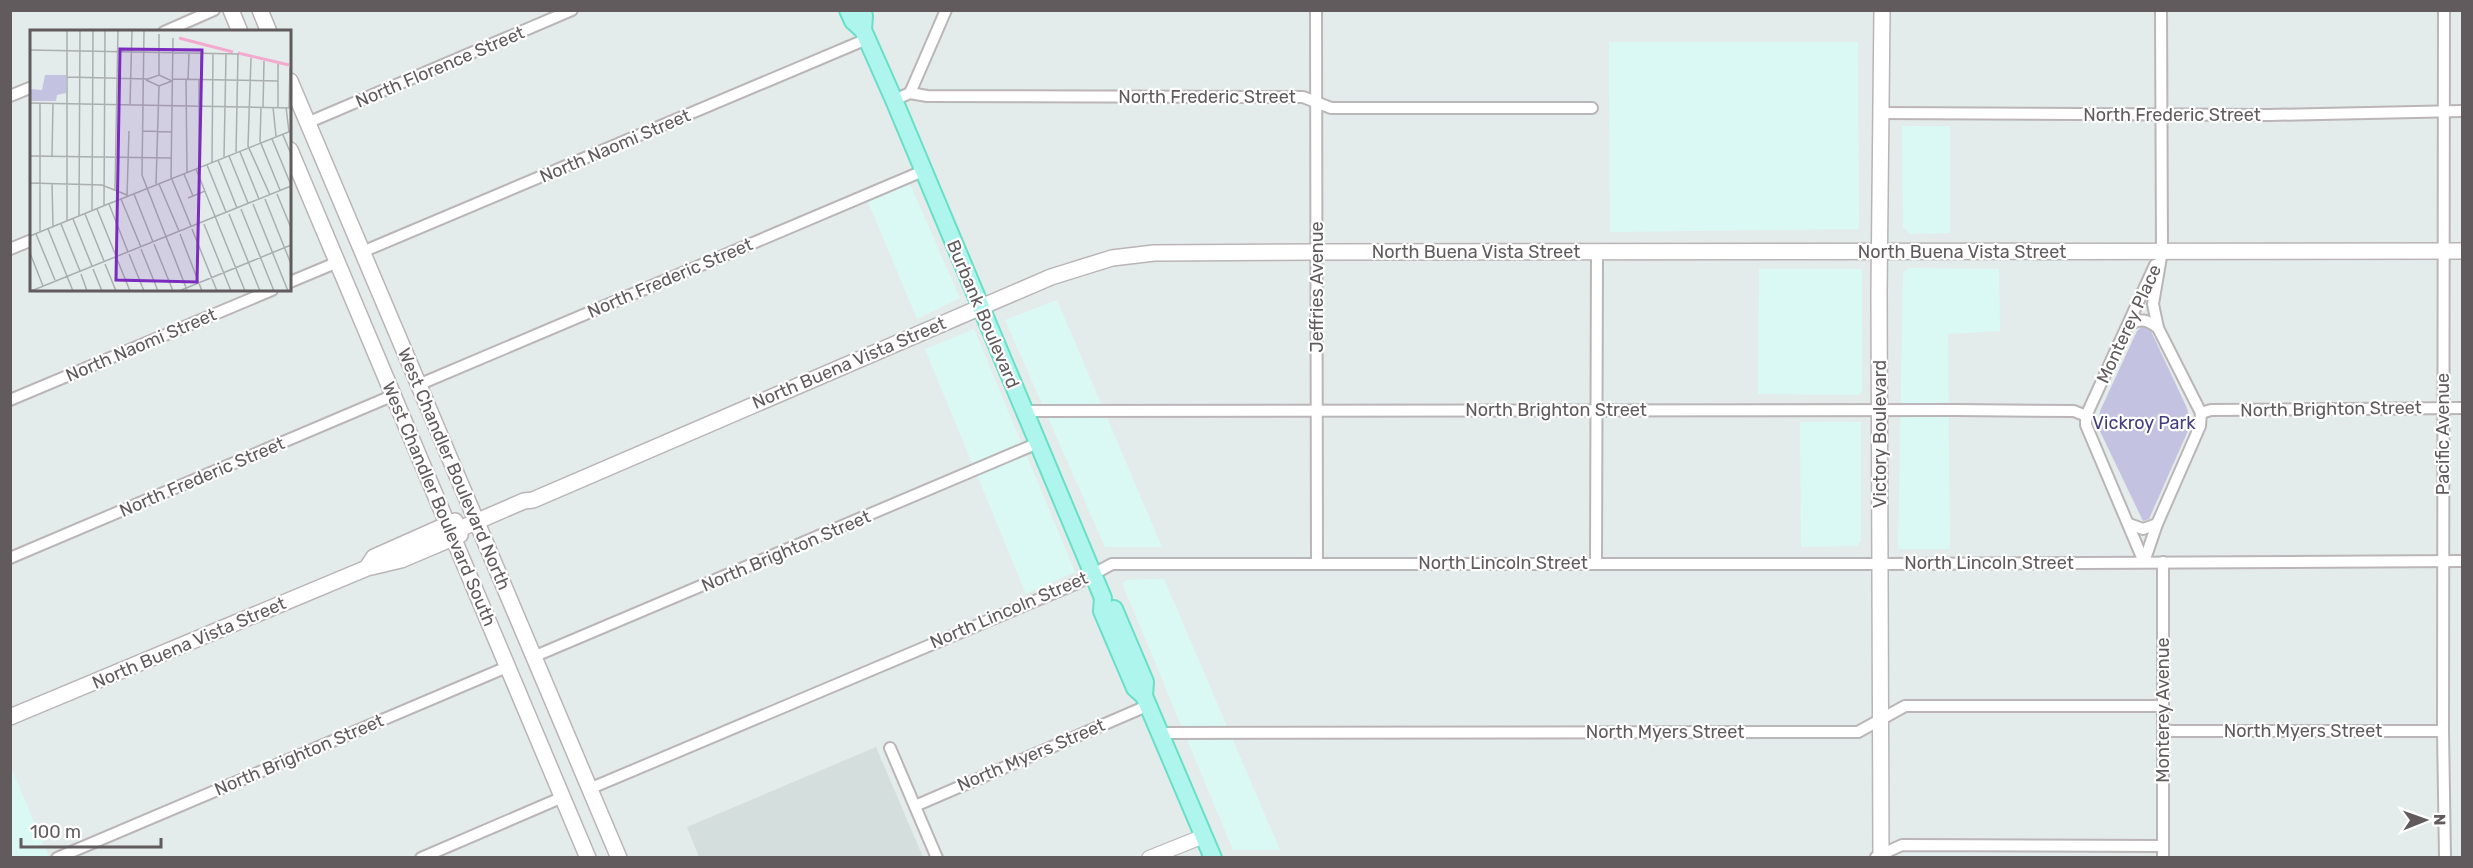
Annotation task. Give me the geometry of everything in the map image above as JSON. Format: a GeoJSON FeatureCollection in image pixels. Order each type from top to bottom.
{"type":"FeatureCollection","features":[{"type":"Feature","properties":{"kind":"main road"},"geometry":{"type":"LineString","coordinates":[[231,10],[239,30]]}},
{"type":"Feature","properties":{"kind":"main road"},"geometry":{"type":"LineString","coordinates":[[260,10],[268,30]]}},
{"type":"Feature","properties":{"kind":"main road","name":"Burbank Boulevard"},"geometry":{"type":"LineString","coordinates":[[848,10],[853,21],[865,35],[894,100],[1103,598],[1113,606],[1141,671],[1145,681],[1147,701],[1213,858]]}},
{"type":"Feature","properties":{"kind":"main road","name":"Burbank Boulevard"},"geometry":{"type":"LineString","coordinates":[[862,10],[865,35]]}},
{"type":"Feature","properties":{"kind":"main road","name":"Victory Boulevard"},"geometry":{"type":"LineString","coordinates":[[1879,857],[1882,10]]}},
{"type":"Feature","properties":{"kind":"main road","name":"West Chandler Boulevard North"},"geometry":{"type":"LineString","coordinates":[[291,83],[618,858]]}},
{"type":"Feature","properties":{"kind":"main road","name":"West Chandler Boulevard South"},"geometry":{"type":"LineString","coordinates":[[291,152],[588,858]]}},
{"type":"Feature","properties":{"kind":"main road","name":"North Buena Vista Street"},"geometry":{"type":"LineString","coordinates":[[10,717],[371,567],[374,557],[477,520],[530,506],[536,499],[917,333],[1052,277],[1112,258],[1154,253],[1317,252],[2463,251]]}},
{"type":"Feature","properties":{"kind":"street"},"geometry":{"type":"LineString","coordinates":[[169,30],[214,10]]}},
{"type":"Feature","properties":{"kind":"street","name":"North Florence Street"},"geometry":{"type":"LineString","coordinates":[[307,123],[572,10]]}},
{"type":"Feature","properties":{"kind":"street"},"geometry":{"type":"LineString","coordinates":[[910,93],[946,10]]}},
{"type":"Feature","properties":{"kind":"street","name":"Jeffries Avenue"},"geometry":{"type":"LineString","coordinates":[[1316,10],[1317,564]]}},
{"type":"Feature","properties":{"kind":"street"},"geometry":{"type":"LineString","coordinates":[[2144,562],[2157,524],[2200,426],[2201,413],[2158,328],[2153,304],[2162,251],[2161,10]]}},
{"type":"Feature","properties":{"kind":"street","name":"Pacific Avenue"},"geometry":{"type":"LineString","coordinates":[[2444,10],[2443,730],[2445,858]]}},
{"type":"Feature","properties":{"kind":"street","name":"North Naomi Street"},"geometry":{"type":"LineString","coordinates":[[362,252],[865,35]]}},
{"type":"Feature","properties":{"kind":"street"},"geometry":{"type":"LineString","coordinates":[[10,96],[30,88]]}},
{"type":"Feature","properties":{"kind":"street","name":"North Frederic Street"},"geometry":{"type":"LineString","coordinates":[[894,100],[910,93],[938,96],[1303,97],[1331,108],[1592,108]]}},
{"type":"Feature","properties":{"kind":"street","name":"North Frederic Street"},"geometry":{"type":"LineString","coordinates":[[1881,113],[2327,115],[2463,111]]}},
{"type":"Feature","properties":{"kind":"street","name":"North Frederic Street"},"geometry":{"type":"LineString","coordinates":[[418,385],[923,171]]}},
{"type":"Feature","properties":{"kind":"street"},"geometry":{"type":"LineString","coordinates":[[10,249],[30,241]]}},
{"type":"Feature","properties":{"kind":"street","name":"Monterey Place"},"geometry":{"type":"LineString","coordinates":[[2086,416],[2162,251]]}},
{"type":"Feature","properties":{"kind":"street"},"geometry":{"type":"LineString","coordinates":[[1596,563],[1597,252]]}},
{"type":"Feature","properties":{"kind":"street"},"geometry":{"type":"LineString","coordinates":[[291,282],[338,262]]}},
{"type":"Feature","properties":{"kind":"street","name":"North Naomi Street"},"geometry":{"type":"LineString","coordinates":[[10,400],[270,291]]}},
{"type":"Feature","properties":{"kind":"street"},"geometry":{"type":"LineString","coordinates":[[2128,325],[2139,319],[2146,320],[2158,328]]}},
{"type":"Feature","properties":{"kind":"street","name":"North Frederic Street"},"geometry":{"type":"LineString","coordinates":[[10,558],[394,395]]}},
{"type":"Feature","properties":{"kind":"street","name":"North Brighton Street"},"geometry":{"type":"LineString","coordinates":[[2201,413],[2211,410],[2463,408]]}},
{"type":"Feature","properties":{"kind":"street","name":"North Brighton Street"},"geometry":{"type":"LineString","coordinates":[[1025,411],[2074,411],[2086,416]]}},
{"type":"Feature","properties":{"kind":"street"},"geometry":{"type":"LineString","coordinates":[[2086,416],[2086,425],[2144,562]]}},
{"type":"Feature","properties":{"kind":"street","name":"North Brighton Street"},"geometry":{"type":"LineString","coordinates":[[533,657],[1038,443]]}},
{"type":"Feature","properties":{"kind":"street"},"geometry":{"type":"LineString","coordinates":[[2129,524],[2143,529],[2157,524]]}},
{"type":"Feature","properties":{"kind":"street","name":"North Lincoln Street"},"geometry":{"type":"LineString","coordinates":[[589,789],[1075,584],[1112,564],[2463,561]]}},
{"type":"Feature","properties":{"kind":"street","name":"Monterey Avenue"},"geometry":{"type":"LineString","coordinates":[[2163,562],[2163,852]]}},
{"type":"Feature","properties":{"kind":"street","name":"North Brighton Street"},"geometry":{"type":"LineString","coordinates":[[57,858],[507,667]]}},
{"type":"Feature","properties":{"kind":"street","name":"North Myers Street"},"geometry":{"type":"LineString","coordinates":[[915,806],[1147,701]]}},
{"type":"Feature","properties":{"kind":"street","name":"North Myers Street"},"geometry":{"type":"LineString","coordinates":[[1161,733],[1858,732],[1905,706],[2163,706]]}},
{"type":"Feature","properties":{"kind":"street","name":"North Myers Street"},"geometry":{"type":"LineString","coordinates":[[2163,731],[2443,730]]}},
{"type":"Feature","properties":{"kind":"street"},"geometry":{"type":"LineString","coordinates":[[890,748],[937,858]]}},
{"type":"Feature","properties":{"kind":"street"},"geometry":{"type":"LineString","coordinates":[[421,858],[563,797]]}},
{"type":"Feature","properties":{"kind":"street"},"geometry":{"type":"LineString","coordinates":[[1149,858],[1204,836]]}},
{"type":"Feature","properties":{"kind":"street"},"geometry":{"type":"LineString","coordinates":[[1879,857],[1902,845],[2163,852]]}},
{"type":"Feature","properties":{"kind":"shaded area"},"geometry":{"type":"Polygon","coordinates":[[[1609,42],[1858,42],[1859,229],[1610,232],[1609,42]]]}},
{"type":"Feature","properties":{"kind":"shaded area"},"geometry":{"type":"Polygon","coordinates":[[[1902,126],[1950,126],[1950,233],[1910,234],[1903,227],[1902,126]]]}},
{"type":"Feature","properties":{"kind":"shaded area"},"geometry":{"type":"Polygon","coordinates":[[[910,184],[960,298],[917,319],[868,202],[910,184]]]}},
{"type":"Feature","properties":{"kind":"shaded area"},"geometry":{"type":"Polygon","coordinates":[[[1909,268],[1999,269],[2000,331],[1948,334],[1950,549],[1898,549],[1903,272],[1909,268]]]}},
{"type":"Feature","properties":{"kind":"shaded area"},"geometry":{"type":"Polygon","coordinates":[[[1759,269],[1862,269],[1862,391],[1859,395],[1758,394],[1759,269]]]}},
{"type":"Feature","properties":{"kind":"shaded area"},"geometry":{"type":"Polygon","coordinates":[[[1057,300],[1162,547],[1105,547],[1005,320],[1057,300]]]}},
{"type":"Feature","properties":{"kind":"shaded area"},"geometry":{"type":"Polygon","coordinates":[[[974,329],[1075,572],[1026,594],[925,349],[974,329]]]}},
{"type":"Feature","properties":{"kind":"shaded area"},"geometry":{"type":"Polygon","coordinates":[[[1800,422],[1861,422],[1861,541],[1857,546],[1801,547],[1800,422]]]}},
{"type":"Feature","properties":{"kind":"shaded area"},"geometry":{"type":"Polygon","coordinates":[[[1164,579],[1280,850],[1233,850],[1122,583],[1127,580],[1164,579]]]}},
{"type":"Feature","properties":{"kind":"shaded area"},"geometry":{"type":"Polygon","coordinates":[[[876,747],[923,857],[699,857],[687,827],[876,747]]]}},
{"type":"Feature","properties":{"kind":"shaded area"},"geometry":{"type":"Polygon","coordinates":[[[11,767],[49,857],[11,857],[11,767]]]}},
{"type":"Feature","properties":{"kind":"green space","name":"Vickroy Park"},"geometry":{"type":"Polygon","coordinates":[[[2144,325],[2150,329],[2187,408],[2191,424],[2149,519],[2143,521],[2098,427],[2100,411],[2137,331],[2144,325]]]}}]}
